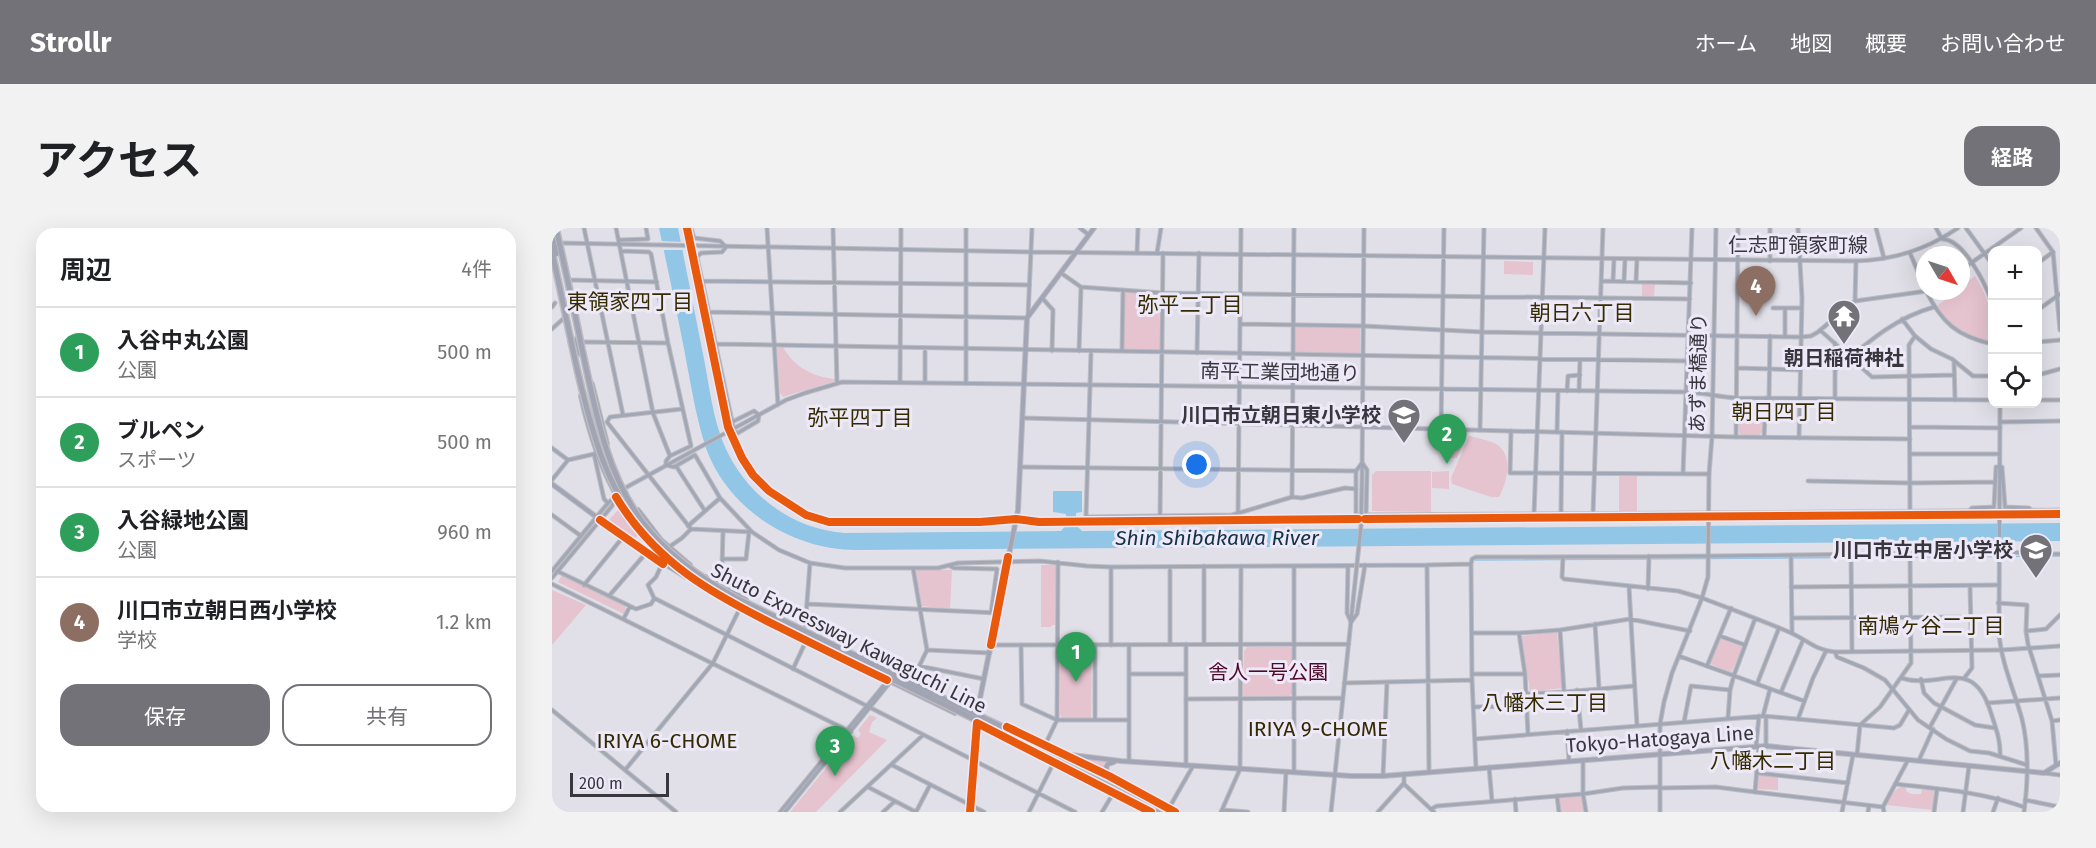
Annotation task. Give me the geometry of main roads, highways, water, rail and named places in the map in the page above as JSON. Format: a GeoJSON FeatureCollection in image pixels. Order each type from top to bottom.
{"type":"FeatureCollection","features":[{"type":"Feature","properties":{"kind":"highway"},"geometry":{"type":"LineString","coordinates":[[556,228],[581,355],[591,378]]}},
{"type":"Feature","properties":{"kind":"highway","name":"Shuto Expressway Kawaguchi Line"},"geometry":{"type":"LineString","coordinates":[[556,228],[592,400],[610,459],[634,509],[668,550],[699,575],[736,598],[1106,777],[1168,811]]}},
{"type":"Feature","properties":{"kind":"highway"},"geometry":{"type":"LineString","coordinates":[[552,237],[578,341],[578,381]]}},
{"type":"Feature","properties":{"kind":"highway","name":"Shuto Expressway Kawaguchi Line"},"geometry":{"type":"LineString","coordinates":[[552,252],[584,398],[599,452],[615,489],[628,510],[664,553],[697,580],[734,602],[978,722],[1153,812]]}},
{"type":"Feature","properties":{"kind":"highway"},"geometry":{"type":"LineString","coordinates":[[1021,734],[1160,812]]}},
{"type":"Feature","properties":{"kind":"highway"},"geometry":{"type":"LineString","coordinates":[[1017,744],[1047,750],[1168,811]]}},
{"type":"Feature","properties":{"kind":"main road"},"geometry":{"type":"LineString","coordinates":[[556,228],[569,280],[578,341]]}},
{"type":"Feature","properties":{"kind":"main road"},"geometry":{"type":"LineString","coordinates":[[970,812],[977,713],[1016,523],[1028,318],[1094,228]]}},
{"type":"Feature","properties":{"kind":"main road"},"geometry":{"type":"LineString","coordinates":[[552,262],[595,454],[616,497],[634,525],[661,554],[697,583]]}},
{"type":"Feature","properties":{"kind":"main road"},"geometry":{"type":"LineString","coordinates":[[591,378],[609,449],[625,488],[644,519],[669,547],[698,571],[744,599],[1021,734]]}},
{"type":"Feature","properties":{"kind":"main road"},"geometry":{"type":"LineString","coordinates":[[552,482],[662,564],[740,608],[977,723],[1153,812]]}},
{"type":"Feature","properties":{"kind":"main road"},"geometry":{"type":"LineString","coordinates":[[598,518],[656,555],[669,547]]}},
{"type":"Feature","properties":{"kind":"main road","name":"Tokyo-Hatogaya Line"},"geometry":{"type":"LineString","coordinates":[[1063,754],[1121,761],[1335,776],[1383,776],[1757,746],[2027,772],[2044,773],[2058,764]]}},
{"type":"Feature","properties":{"kind":"main road"},"geometry":{"type":"LineString","coordinates":[[1047,750],[1063,754],[1109,776],[1168,811],[1175,812]]}},
{"type":"Feature","properties":{"kind":"main road"},"geometry":{"type":"LineString","coordinates":[[1109,776],[1106,771],[1108,764],[1121,761]]}},
{"type":"Feature","properties":{"kind":"water","name":"Shin Shibakawa River"},"geometry":{"type":"Polygon","coordinates":[[[659,228],[678,228],[714,413],[728,454],[752,488],[768,502],[785,514],[824,530],[845,533],[1061,531],[1066,525],[1066,514],[1053,512],[1053,491],[1082,491],[1082,512],[1076,513],[1076,525],[1082,531],[2060,523],[2060,541],[856,550],[809,543],[787,534],[747,508],[716,470],[706,448],[697,413],[659,228]]]}},
{"type":"Feature","properties":{"kind":"waterway"},"geometry":{"type":"LineString","coordinates":[[1475,560],[2060,556]]}},
{"type":"Feature","properties":{"kind":"place","name":"川口市立朝日西小学校"},"geometry":{"type":"Point","coordinates":[1756,316]}},
{"type":"Feature","properties":{"kind":"place","name":"朝日稲荷神社"},"geometry":{"type":"Point","coordinates":[1844,345]}},
{"type":"Feature","properties":{"kind":"place","name":"川口市立朝日東小学校"},"geometry":{"type":"Point","coordinates":[1404,444]}},
{"type":"Feature","properties":{"kind":"place","name":"ブルペン"},"geometry":{"type":"Point","coordinates":[1447,464]}},
{"type":"Feature","properties":{"kind":"place","name":"川口市立中居小学校"},"geometry":{"type":"Point","coordinates":[2036,579]}},
{"type":"Feature","properties":{"kind":"place","name":"入谷中丸公園"},"geometry":{"type":"Point","coordinates":[1076,682]}},
{"type":"Feature","properties":{"kind":"place","name":"入谷緑地公園"},"geometry":{"type":"Point","coordinates":[835,776]}},
{"type":"Feature","properties":{"kind":"district","name":"東領家四丁目"},"geometry":{"type":"Point","coordinates":[630,302]}},
{"type":"Feature","properties":{"kind":"district","name":"弥平二丁目"},"geometry":{"type":"Point","coordinates":[1190,305]}},
{"type":"Feature","properties":{"kind":"district","name":"朝日六丁目"},"geometry":{"type":"Point","coordinates":[1582,313]}},
{"type":"Feature","properties":{"kind":"district","name":"朝日四丁目"},"geometry":{"type":"Point","coordinates":[1784,412]}},
{"type":"Feature","properties":{"kind":"district","name":"弥平四丁目"},"geometry":{"type":"Point","coordinates":[860,418]}},
{"type":"Feature","properties":{"kind":"district","name":"南鳩ヶ谷二丁目"},"geometry":{"type":"Point","coordinates":[1931,626]}},
{"type":"Feature","properties":{"kind":"district","name":"八幡木三丁目"},"geometry":{"type":"Point","coordinates":[1545,703]}},
{"type":"Feature","properties":{"kind":"district","name":"IRIYA 9-CHOME"},"geometry":{"type":"Point","coordinates":[1318,729]}},
{"type":"Feature","properties":{"kind":"district","name":"IRIYA 6-CHOME"},"geometry":{"type":"Point","coordinates":[667,741]}},
{"type":"Feature","properties":{"kind":"district","name":"八幡木二丁目"},"geometry":{"type":"Point","coordinates":[1773,761]}},
{"type":"Feature","properties":{"kind":"park label","name":"舎人一号公園"},"geometry":{"type":"Point","coordinates":[1268,672]}}]}
